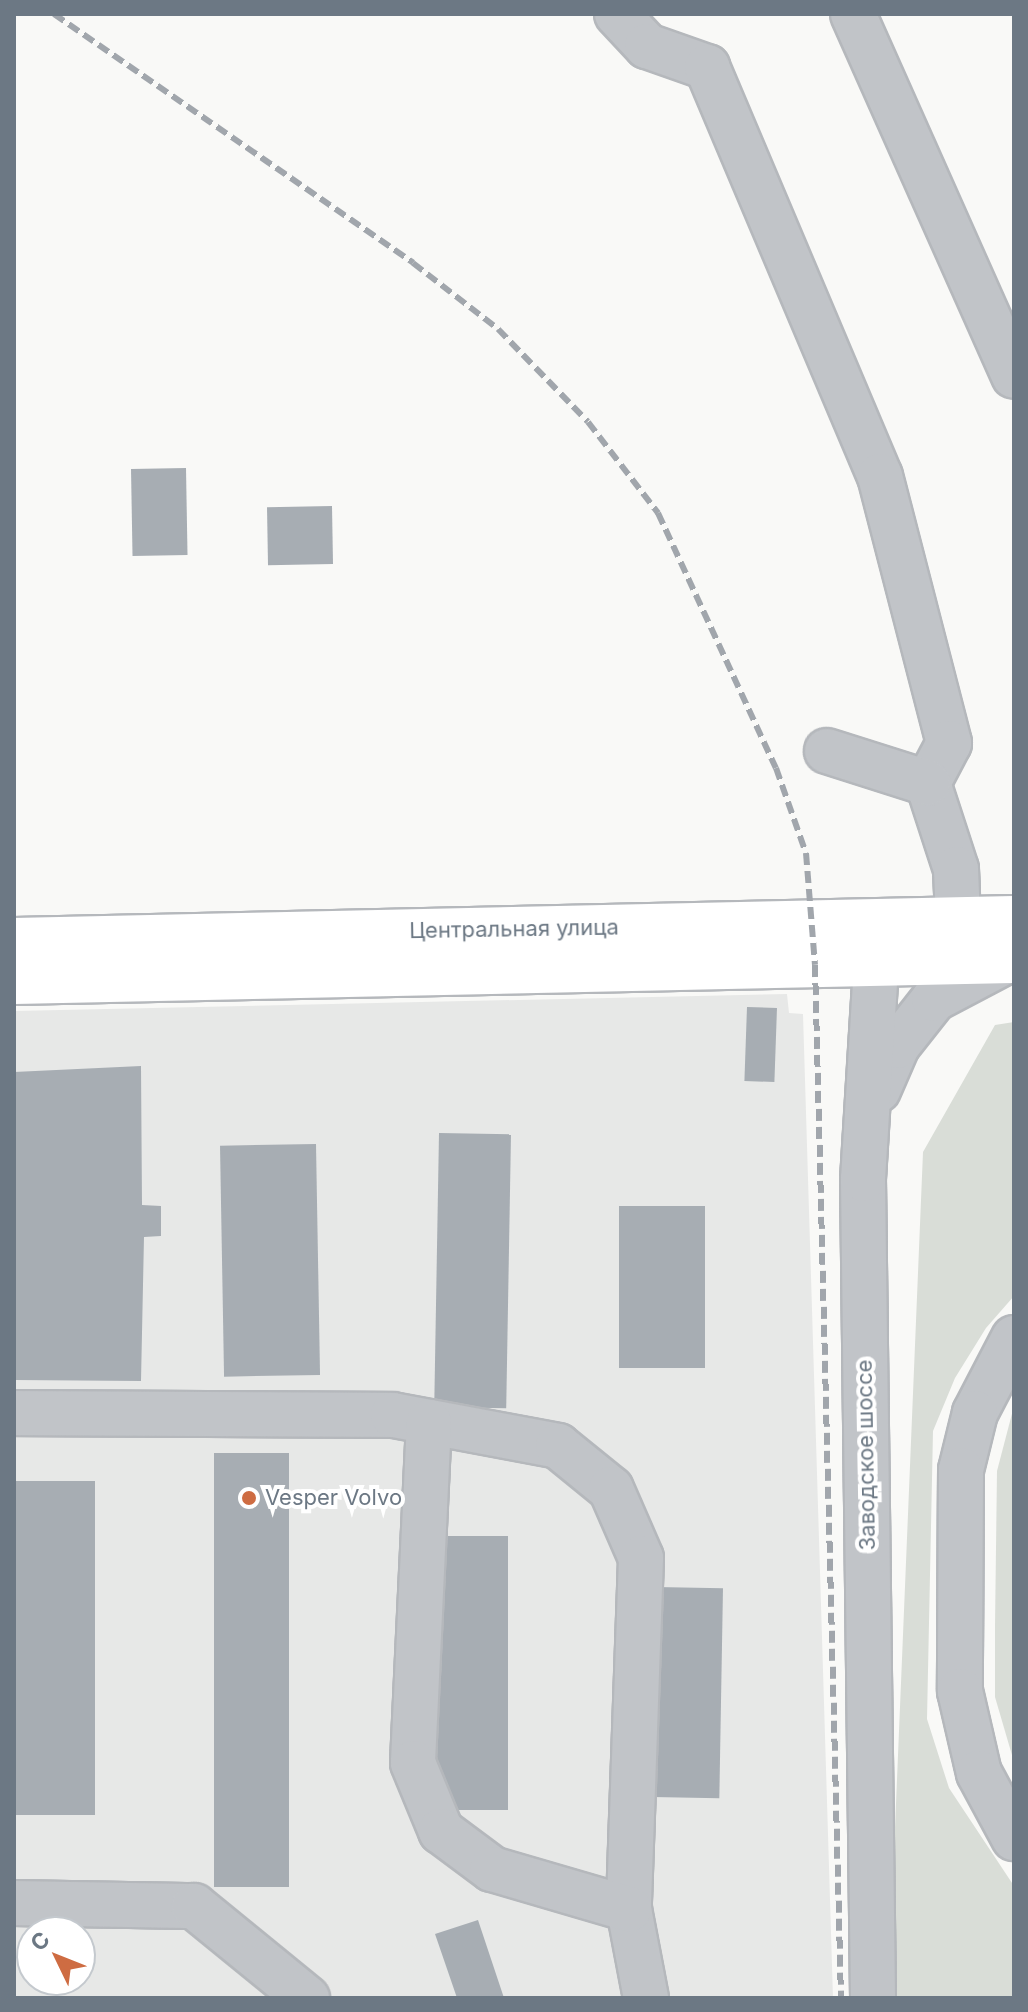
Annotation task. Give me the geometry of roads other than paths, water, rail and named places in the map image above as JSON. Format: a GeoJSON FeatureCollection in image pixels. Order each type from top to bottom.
{"type":"FeatureCollection","features":[{"type":"Feature","properties":{"kind":"main road","name":"Центральная улица"},"geometry":{"type":"LineString","coordinates":[[14,940],[1014,918]]}},
{"type":"Feature","properties":{"kind":"main road","name":"Центральная улица"},"geometry":{"type":"LineString","coordinates":[[14,982],[1010,961]]}},
{"type":"Feature","properties":{"kind":"street"},"geometry":{"type":"LineString","coordinates":[[617,14],[647,46],[707,67],[880,476],[949,743],[928,783],[956,869],[958,919]]}},
{"type":"Feature","properties":{"kind":"street"},"geometry":{"type":"LineString","coordinates":[[853,14],[1014,376]]}},
{"type":"Feature","properties":{"kind":"street"},"geometry":{"type":"LineString","coordinates":[[827,751],[928,783]]}},
{"type":"Feature","properties":{"kind":"street","name":"Заводское шоссе"},"geometry":{"type":"LineString","coordinates":[[873,1998],[866,1122],[876,964],[883,939],[901,921]]}},
{"type":"Feature","properties":{"kind":"street"},"geometry":{"type":"LineString","coordinates":[[866,1122],[887,1065],[920,1013],[945,989],[1010,961]]}},
{"type":"Feature","properties":{"kind":"street"},"geometry":{"type":"LineString","coordinates":[[1014,1338],[975,1413],[961,1470],[960,1675],[966,1729],[979,1773],[1014,1838]]}},
{"type":"Feature","properties":{"kind":"street"},"geometry":{"type":"LineString","coordinates":[[14,1413],[393,1415],[558,1446],[611,1489],[641,1558],[629,1909],[646,1998]]}},
{"type":"Feature","properties":{"kind":"street"},"geometry":{"type":"LineString","coordinates":[[429,1422],[413,1763],[435,1817],[441,1831],[492,1869],[629,1909]]}},
{"type":"Feature","properties":{"kind":"street"},"geometry":{"type":"LineString","coordinates":[[14,1903],[194,1906],[307,1998]]}},
{"type":"Feature","properties":{"kind":"railway"},"geometry":{"type":"LineString","coordinates":[[54,14],[413,263],[498,329],[588,422],[658,513],[776,768],[806,853],[815,965],[841,1998]]}},
{"type":"Feature","properties":{"kind":"place","name":"Vesper Volvo"},"geometry":{"type":"Point","coordinates":[249,1498]}}]}
